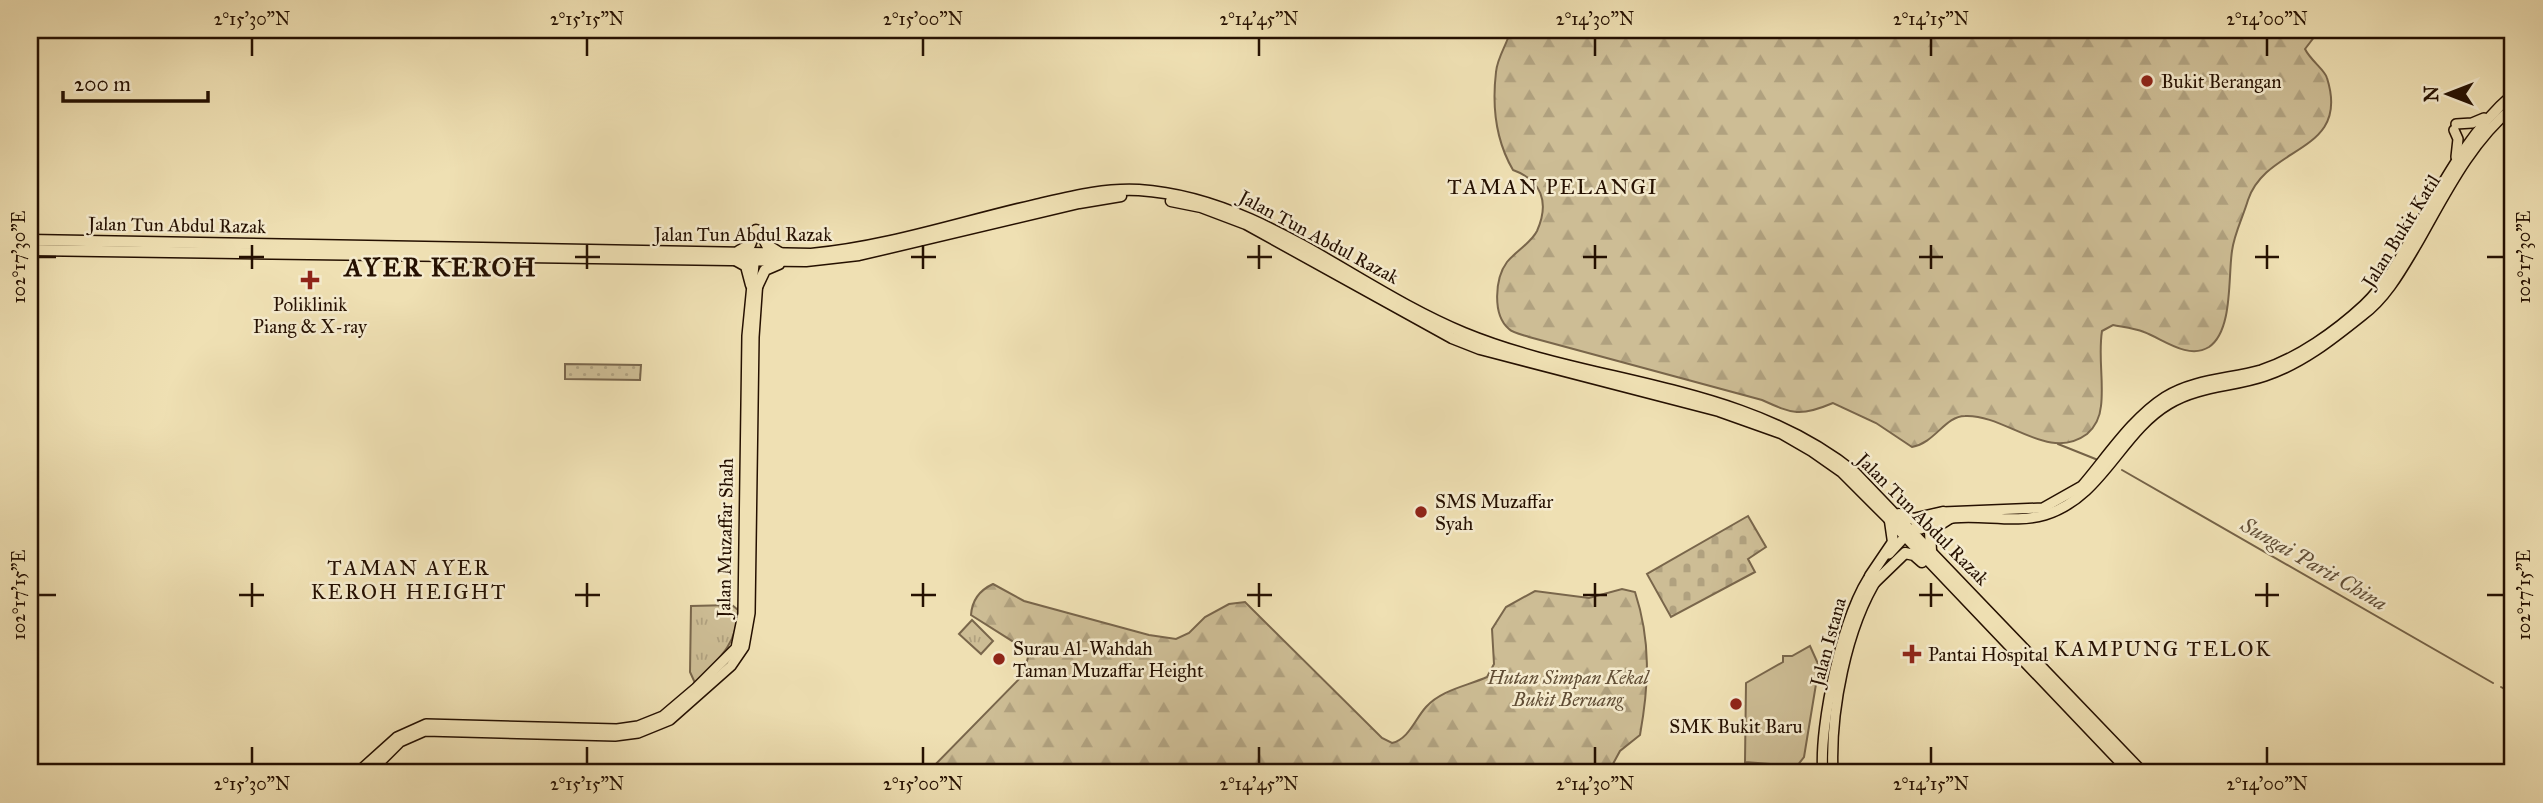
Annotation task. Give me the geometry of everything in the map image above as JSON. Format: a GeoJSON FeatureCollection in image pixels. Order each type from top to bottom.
{"type":"FeatureCollection","features":[{"type":"Feature","properties":{"kind":"highway","name":"Jalan Tun Abdul Razak"},"geometry":{"type":"LineString","coordinates":[[30,240],[724,253],[787,258],[852,256],[1114,195],[1190,204],[1246,224],[1471,345],[1719,411],[1781,433],[1842,472],[1890,514],[1964,600],[2132,773]]}},
{"type":"Feature","properties":{"kind":"highway"},"geometry":{"type":"LineString","coordinates":[[724,253],[746,249],[759,232],[770,248],[787,258]]}},
{"type":"Feature","properties":{"kind":"highway","name":"Jalan Tun Abdul Razak"},"geometry":{"type":"LineString","coordinates":[[30,250],[736,260],[757,257]]}},
{"type":"Feature","properties":{"kind":"highway"},"geometry":{"type":"LineString","coordinates":[[754,286],[768,267],[787,258]]}},
{"type":"Feature","properties":{"kind":"highway"},"geometry":{"type":"LineString","coordinates":[[736,260],[746,266],[754,286]]}},
{"type":"Feature","properties":{"kind":"highway"},"geometry":{"type":"LineString","coordinates":[[1872,579],[1893,542],[1890,514],[1913,519],[1946,515]]}},
{"type":"Feature","properties":{"kind":"highway"},"geometry":{"type":"LineString","coordinates":[[1931,551],[1930,531],[1946,515]]}},
{"type":"Feature","properties":{"kind":"highway","name":"Jalan Tun Abdul Razak"},"geometry":{"type":"LineString","coordinates":[[1910,535],[1931,551],[2143,773]]}},
{"type":"Feature","properties":{"kind":"highway"},"geometry":{"type":"LineString","coordinates":[[1872,579],[1901,555],[1910,553],[1964,600]]}},
{"type":"Feature","properties":{"kind":"main road"},"geometry":{"type":"LineString","coordinates":[[2450,171],[2458,150],[2455,127],[2477,122],[2513,94]]}},
{"type":"Feature","properties":{"kind":"main road"},"geometry":{"type":"LineString","coordinates":[[2475,138],[2513,107]]}},
{"type":"Feature","properties":{"kind":"main road"},"geometry":{"type":"LineString","coordinates":[[2475,138],[2492,112]]}},
{"type":"Feature","properties":{"kind":"main road","name":"Jalan Bukit Katil"},"geometry":{"type":"LineString","coordinates":[[1910,535],[1946,515],[2043,508],[2082,486],[2147,410],[2167,396],[2202,382],[2263,369],[2305,349],[2373,296],[2395,267],[2450,171],[2475,138]]}},
{"type":"Feature","properties":{"kind":"main road","name":"Jalan Bukit Katil"},"geometry":{"type":"LineString","coordinates":[[1946,515],[2021,519],[2044,515],[2074,502],[2087,492],[2153,416],[2171,402],[2204,389],[2265,376],[2309,356],[2379,301],[2401,272],[2475,138]]}},
{"type":"Feature","properties":{"kind":"main road","name":"Jalan Muzaffar Shah"},"geometry":{"type":"LineString","coordinates":[[357,773],[397,737],[426,724],[617,729],[638,726],[667,714],[731,655],[738,643],[743,614],[747,336],[757,257]]}},
{"type":"Feature","properties":{"kind":"main road","name":"Jalan Muzaffar Shah"},"geometry":{"type":"LineString","coordinates":[[369,773],[400,743],[425,731],[615,736],[638,733],[670,720],[742,652],[751,601],[754,286]]}},
{"type":"Feature","properties":{"kind":"main road","name":"Jalan Istana"},"geometry":{"type":"LineString","coordinates":[[1823,769],[1836,669],[1857,597],[1910,535]]}},
{"type":"Feature","properties":{"kind":"main road","name":"Jalan Istana"},"geometry":{"type":"LineString","coordinates":[[1831,773],[1833,728],[1853,635],[1872,579]]}},
{"type":"Feature","properties":{"kind":"main road"},"geometry":{"type":"LineString","coordinates":[[1831,773],[1823,769],[1828,759],[1833,728]]}},
{"type":"Feature","properties":{"kind":"green space"},"geometry":{"type":"Polygon","coordinates":[[[1511,30],[2326,30],[2315,36],[2305,49],[2326,75],[2331,103],[2327,121],[2318,135],[2272,168],[2258,182],[2248,200],[2233,245],[2226,316],[2217,339],[2209,347],[2184,350],[2140,331],[2113,325],[2102,331],[2100,410],[2095,425],[2087,434],[2072,441],[2042,441],[1996,422],[1965,416],[1952,420],[1920,445],[1912,447],[1876,423],[1833,403],[1804,412],[1789,411],[1762,400],[1529,337],[1509,329],[1498,306],[1500,277],[1507,262],[1537,231],[1543,211],[1543,202],[1536,186],[1523,174],[1513,170],[1499,135],[1495,98],[1497,67],[1511,30]]]}},
{"type":"Feature","properties":{"kind":"green space"},"geometry":{"type":"Polygon","coordinates":[[[565,364],[641,365],[640,380],[565,379],[565,364]]]}},
{"type":"Feature","properties":{"kind":"green space"},"geometry":{"type":"Polygon","coordinates":[[[1748,516],[1766,547],[1748,559],[1755,572],[1671,617],[1647,574],[1748,516]]]}},
{"type":"Feature","properties":{"kind":"green space","name":"Hutan Simpan Kekal Bukit Beruang"},"geometry":{"type":"Polygon","coordinates":[[[993,584],[1024,601],[1149,635],[1176,639],[1189,633],[1205,617],[1229,604],[1245,602],[1382,738],[1392,743],[1407,733],[1432,701],[1447,692],[1487,677],[1494,664],[1492,629],[1506,607],[1535,591],[1589,598],[1622,589],[1635,592],[1644,628],[1647,663],[1640,735],[1620,751],[1608,773],[927,773],[1024,674],[1028,657],[1020,646],[971,615],[978,596],[993,584]]]}},
{"type":"Feature","properties":{"kind":"green space"},"geometry":{"type":"Polygon","coordinates":[[[732,605],[738,610],[730,642],[719,659],[695,683],[690,672],[691,606],[732,605]]]}},
{"type":"Feature","properties":{"kind":"green space"},"geometry":{"type":"Polygon","coordinates":[[[972,620],[993,641],[981,654],[959,634],[972,620]]]}},
{"type":"Feature","properties":{"kind":"green space"},"geometry":{"type":"Polygon","coordinates":[[[1810,646],[1819,666],[1804,757],[1797,766],[1745,762],[1746,683],[1783,662],[1783,656],[1792,656],[1810,646]]]}},
{"type":"Feature","properties":{"kind":"waterway","name":"Sungai Parit China"},"geometry":{"type":"LineString","coordinates":[[2058,444],[2098,460]]}},
{"type":"Feature","properties":{"kind":"waterway","name":"Sungai Parit China"},"geometry":{"type":"LineString","coordinates":[[2122,470],[2493,683]]}},
{"type":"Feature","properties":{"kind":"waterway","name":"Sungai Parit China"},"geometry":{"type":"LineString","coordinates":[[2501,687],[2513,694]]}},
{"type":"Feature","properties":{"kind":"place","name":"Bukit Berangan"},"geometry":{"type":"Point","coordinates":[2147,81]}},
{"type":"Feature","properties":{"kind":"place","name":"Poliklinik Piang & X-ray"},"geometry":{"type":"Point","coordinates":[310,280]}},
{"type":"Feature","properties":{"kind":"place","name":"SMS Muzaffar Syah"},"geometry":{"type":"Point","coordinates":[1421,512]}},
{"type":"Feature","properties":{"kind":"place","name":"Pantai Hospital"},"geometry":{"type":"Point","coordinates":[1912,654]}},
{"type":"Feature","properties":{"kind":"place","name":"Surau Al-Wahdah Taman Muzaffar Height"},"geometry":{"type":"Point","coordinates":[999,659]}},
{"type":"Feature","properties":{"kind":"place","name":"SMK Bukit Baru"},"geometry":{"type":"Point","coordinates":[1736,704]}},
{"type":"Feature","properties":{"kind":"district","name":"TAMAN PELANGI"},"geometry":{"type":"Point","coordinates":[1553,187]}},
{"type":"Feature","properties":{"kind":"district","name":"AYER KEROH"},"geometry":{"type":"Point","coordinates":[441,267]}},
{"type":"Feature","properties":{"kind":"district","name":"TAMAN AYER KEROH HEIGHT"},"geometry":{"type":"Point","coordinates":[409,580]}},
{"type":"Feature","properties":{"kind":"district","name":"KAMPUNG TELOK"},"geometry":{"type":"Point","coordinates":[2163,649]}}]}
